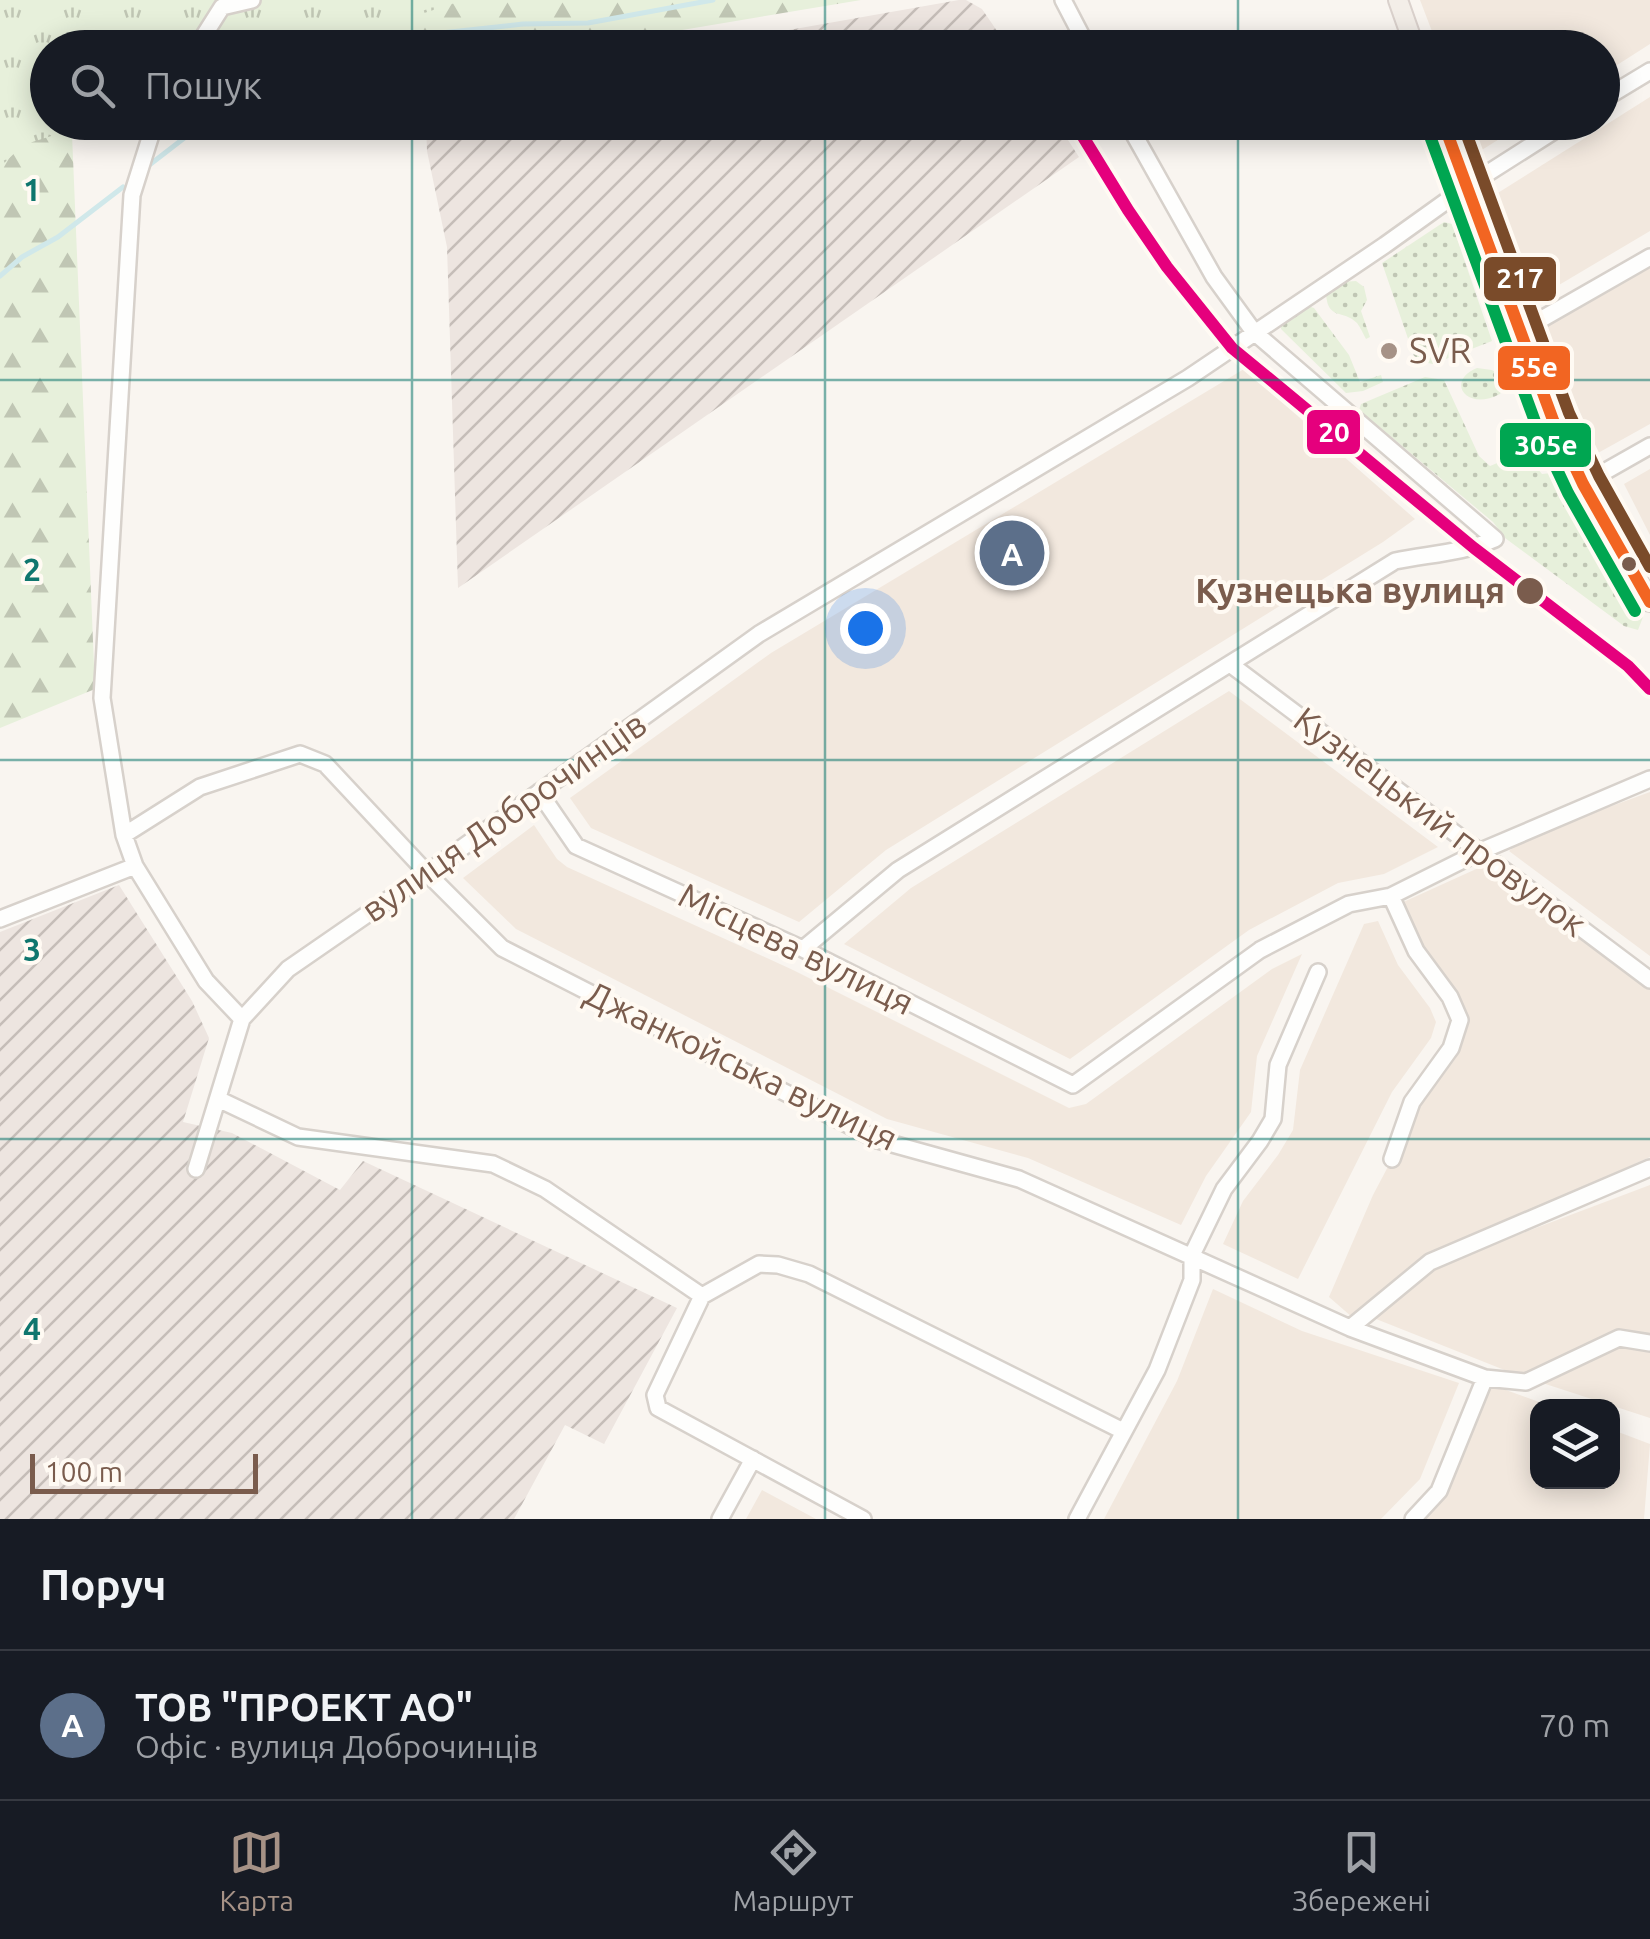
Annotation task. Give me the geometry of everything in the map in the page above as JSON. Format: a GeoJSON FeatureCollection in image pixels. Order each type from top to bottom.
{"type":"FeatureCollection","features":[{"type":"Feature","properties":{"kind":"main road"},"geometry":{"type":"LineString","coordinates":[[1398,0],[1409,30]]}},
{"type":"Feature","properties":{"kind":"main road"},"geometry":{"type":"LineString","coordinates":[[1449,140],[1554,420],[1582,484],[1650,602]]}},
{"type":"Feature","properties":{"kind":"street"},"geometry":{"type":"LineString","coordinates":[[207,30],[222,7],[252,0]]}},
{"type":"Feature","properties":{"kind":"street"},"geometry":{"type":"LineString","coordinates":[[1063,0],[1079,30]]}},
{"type":"Feature","properties":{"kind":"street"},"geometry":{"type":"LineString","coordinates":[[1620,89],[1650,70]]}},
{"type":"Feature","properties":{"kind":"street"},"geometry":{"type":"LineString","coordinates":[[149,140],[132,195],[102,698],[124,835],[136,866],[206,981],[242,1019],[196,1169]]}},
{"type":"Feature","properties":{"kind":"street"},"geometry":{"type":"LineString","coordinates":[[803,949],[898,870],[1395,561],[1461,552],[1495,539],[1254,332],[1214,277],[1137,140]]}},
{"type":"Feature","properties":{"kind":"street","name":"вулиця Доброчинців"},"geometry":{"type":"LineString","coordinates":[[242,1019],[288,969],[759,634],[1188,378],[1540,140]]}},
{"type":"Feature","properties":{"kind":"street"},"geometry":{"type":"LineString","coordinates":[[1520,332],[1650,257]]}},
{"type":"Feature","properties":{"kind":"street"},"geometry":{"type":"LineString","coordinates":[[1582,484],[1650,446]]}},
{"type":"Feature","properties":{"kind":"street","name":"Кузнецький провулок"},"geometry":{"type":"LineString","coordinates":[[1230,664],[1650,980]]}},
{"type":"Feature","properties":{"kind":"street","name":"Джанкойська вулиця"},"geometry":{"type":"LineString","coordinates":[[124,835],[200,788],[300,754],[325,764],[502,948],[878,1140],[1019,1179],[1350,1328],[1485,1378],[1526,1382],[1620,1338],[1650,1343]]}},
{"type":"Feature","properties":{"kind":"street"},"geometry":{"type":"LineString","coordinates":[[1392,1159],[1412,1102],[1451,1048],[1460,1020],[1450,997],[1416,951],[1392,896],[1480,851],[1650,778]]}},
{"type":"Feature","properties":{"kind":"street","name":"Місцева вулиця"},"geometry":{"type":"LineString","coordinates":[[539,792],[576,846],[803,949],[1072,1086],[1260,950],[1348,904],[1392,896]]}},
{"type":"Feature","properties":{"kind":"street"},"geometry":{"type":"LineString","coordinates":[[0,919],[136,866]]}},
{"type":"Feature","properties":{"kind":"street"},"geometry":{"type":"LineString","coordinates":[[1077,1519],[1158,1370],[1192,1280],[1192,1255],[1224,1189],[1273,1119],[1278,1065],[1318,972]]}},
{"type":"Feature","properties":{"kind":"street"},"geometry":{"type":"LineString","coordinates":[[218,1099],[298,1137],[493,1164],[545,1189],[702,1296]]}},
{"type":"Feature","properties":{"kind":"street"},"geometry":{"type":"LineString","coordinates":[[1350,1328],[1430,1262],[1650,1168]]}},
{"type":"Feature","properties":{"kind":"street"},"geometry":{"type":"LineString","coordinates":[[863,1519],[658,1408],[655,1395],[702,1296],[759,1264],[778,1264],[809,1274],[1123,1431]]}},
{"type":"Feature","properties":{"kind":"street"},"geometry":{"type":"LineString","coordinates":[[1413,1519],[1440,1492],[1485,1378]]}},
{"type":"Feature","properties":{"kind":"street"},"geometry":{"type":"LineString","coordinates":[[720,1519],[754,1459]]}},
{"type":"Feature","properties":{"kind":"shaded area"},"geometry":{"type":"Polygon","coordinates":[[[966,0],[982,9],[996,30],[789,30],[966,0]]]}},
{"type":"Feature","properties":{"kind":"shaded area"},"geometry":{"type":"Polygon","coordinates":[[[1420,0],[1650,0],[1650,44],[1620,63],[1620,30],[1431,30],[1420,0]]]}},
{"type":"Feature","properties":{"kind":"shaded area"},"geometry":{"type":"Polygon","coordinates":[[[1650,97],[1650,231],[1532,301],[1493,196],[1582,140],[1620,140],[1620,116],[1650,97]]]}},
{"type":"Feature","properties":{"kind":"shaded area"},"geometry":{"type":"Polygon","coordinates":[[[427,140],[1068,140],[1079,157],[458,588],[447,247],[427,140]]]}},
{"type":"Feature","properties":{"kind":"shaded area"},"geometry":{"type":"Polygon","coordinates":[[[1472,140],[1498,140],[1477,153],[1472,140]]]}},
{"type":"Feature","properties":{"kind":"shaded area"},"geometry":{"type":"Polygon","coordinates":[[[1650,268],[1650,424],[1598,453],[1543,328],[1650,268]]]}},
{"type":"Feature","properties":{"kind":"shaded area"},"geometry":{"type":"Polygon","coordinates":[[[1244,369],[1415,519],[886,850],[799,922],[591,828],[570,798],[771,653],[1244,369]]]}},
{"type":"Feature","properties":{"kind":"shaded area"},"geometry":{"type":"Polygon","coordinates":[[[1650,469],[1650,535],[1624,484],[1650,469]]]}},
{"type":"Feature","properties":{"kind":"shaded area"},"geometry":{"type":"Polygon","coordinates":[[[1229,691],[1438,847],[1384,874],[1338,883],[1249,930],[1070,1059],[844,944],[911,888],[1229,691]]]}},
{"type":"Feature","properties":{"kind":"shaded area"},"geometry":{"type":"Polygon","coordinates":[[[1650,792],[1650,956],[1509,851],[1527,837],[1650,792]]]}},
{"type":"Feature","properties":{"kind":"shaded area"},"geometry":{"type":"Polygon","coordinates":[[[534,825],[567,867],[793,970],[1069,1108],[1086,1104],[1272,969],[1302,954],[1257,1056],[1251,1112],[1206,1176],[1181,1225],[1028,1158],[887,1119],[516,929],[463,878],[534,825]]]}},
{"type":"Feature","properties":{"kind":"shaded area"},"geometry":{"type":"Polygon","coordinates":[[[1485,865],[1650,990],[1650,1157],[1424,1258],[1352,1317],[1329,1297],[1373,1195],[1420,1106],[1456,1058],[1466,1009],[1424,953],[1399,904],[1485,865]]]}},
{"type":"Feature","properties":{"kind":"shaded area"},"geometry":{"type":"Polygon","coordinates":[[[119,885],[192,1001],[209,1038],[183,1122],[232,1133],[340,1190],[363,1161],[677,1308],[604,1444],[565,1425],[514,1519],[0,1519],[0,932],[119,885]]]}},
{"type":"Feature","properties":{"kind":"shaded area"},"geometry":{"type":"Polygon","coordinates":[[[1378,921],[1398,965],[1436,1022],[1431,1038],[1392,1092],[1298,1279],[1223,1244],[1243,1201],[1293,1130],[1300,1070],[1364,924],[1378,921]]]}},
{"type":"Feature","properties":{"kind":"shaded area"},"geometry":{"type":"Polygon","coordinates":[[[1650,1185],[1650,1418],[1620,1408],[1620,1399],[1592,1399],[1512,1373],[1371,1317],[1446,1262],[1650,1185]]]}},
{"type":"Feature","properties":{"kind":"shaded area"},"geometry":{"type":"Polygon","coordinates":[[[1213,1289],[1302,1331],[1459,1383],[1420,1479],[1381,1519],[1104,1519],[1177,1381],[1213,1289]]]}},
{"type":"Feature","properties":{"kind":"shaded area"},"geometry":{"type":"Polygon","coordinates":[[[1492,1385],[1531,1399],[1530,1489],[1620,1489],[1620,1433],[1650,1444],[1644,1519],[1426,1519],[1442,1500],[1492,1385]]]}},
{"type":"Feature","properties":{"kind":"shaded area"},"geometry":{"type":"Polygon","coordinates":[[[762,1490],[816,1519],[746,1519],[762,1490]]]}},
{"type":"Feature","properties":{"kind":"green space"},"geometry":{"type":"Polygon","coordinates":[[[0,0],[861,0],[682,30],[30,30],[30,140],[72,140],[95,689],[0,728],[0,0]]]}},
{"type":"Feature","properties":{"kind":"green space"},"geometry":{"type":"Polygon","coordinates":[[[0,0],[464,0],[372,30],[30,30],[30,140],[39,140],[23,145],[0,167],[0,0]]]}},
{"type":"Feature","properties":{"kind":"green space"},"geometry":{"type":"Polygon","coordinates":[[[1444,222],[1452,224],[1492,341],[1433,364],[1414,356],[1382,263],[1444,222]]]}},
{"type":"Feature","properties":{"kind":"green space"},"geometry":{"type":"Polygon","coordinates":[[[1356,281],[1364,287],[1367,300],[1361,311],[1370,337],[1366,339],[1357,323],[1333,311],[1327,302],[1326,294],[1342,282],[1356,281]]]}},
{"type":"Feature","properties":{"kind":"green space"},"geometry":{"type":"Polygon","coordinates":[[[1308,306],[1314,308],[1349,355],[1360,382],[1381,375],[1383,382],[1346,393],[1281,329],[1281,323],[1308,306]]]}},
{"type":"Feature","properties":{"kind":"green space"},"geometry":{"type":"Polygon","coordinates":[[[1477,368],[1492,370],[1503,377],[1505,386],[1500,394],[1478,399],[1464,393],[1462,380],[1477,368]]]}},
{"type":"Feature","properties":{"kind":"green space"},"geometry":{"type":"Polygon","coordinates":[[[1425,377],[1444,380],[1479,456],[1490,466],[1524,452],[1542,474],[1561,472],[1643,617],[1638,630],[1624,626],[1505,538],[1493,522],[1359,410],[1361,404],[1425,377]]]}},
{"type":"Feature","properties":{"kind":"waterway"},"geometry":{"type":"LineString","coordinates":[[468,30],[588,23],[713,0]]}},
{"type":"Feature","properties":{"kind":"waterway"},"geometry":{"type":"LineString","coordinates":[[148,166],[182,140]]}},
{"type":"Feature","properties":{"kind":"waterway"},"geometry":{"type":"LineString","coordinates":[[0,276],[123,187]]}},
{"type":"Feature","properties":{"kind":"transit line","name":"20"},"geometry":{"type":"LineString","coordinates":[[1085,140],[1167,267],[1232,348],[1474,548],[1628,666],[1650,689]]}},
{"type":"Feature","properties":{"kind":"transit line","name":"305e"},"geometry":{"type":"LineString","coordinates":[[1431,140],[1537,427],[1568,493],[1635,611]]}},
{"type":"Feature","properties":{"kind":"transit line","name":"55е"},"geometry":{"type":"LineString","coordinates":[[1450,140],[1553,420],[1583,484],[1650,602]]}},
{"type":"Feature","properties":{"kind":"transit line","name":"217"},"geometry":{"type":"LineString","coordinates":[[1469,140],[1569,413],[1650,567]]}},
{"type":"Feature","properties":{"kind":"place","name":"SVR"},"geometry":{"type":"Point","coordinates":[1389,351]}},
{"type":"Feature","properties":{"kind":"place","name":"ТОВ \"ПРОЕКТ АО\""},"geometry":{"type":"Point","coordinates":[1012,553]}},
{"type":"Feature","properties":{"kind":"place","name":"Кузнецька вулиця"},"geometry":{"type":"Point","coordinates":[1530,591]}}]}
